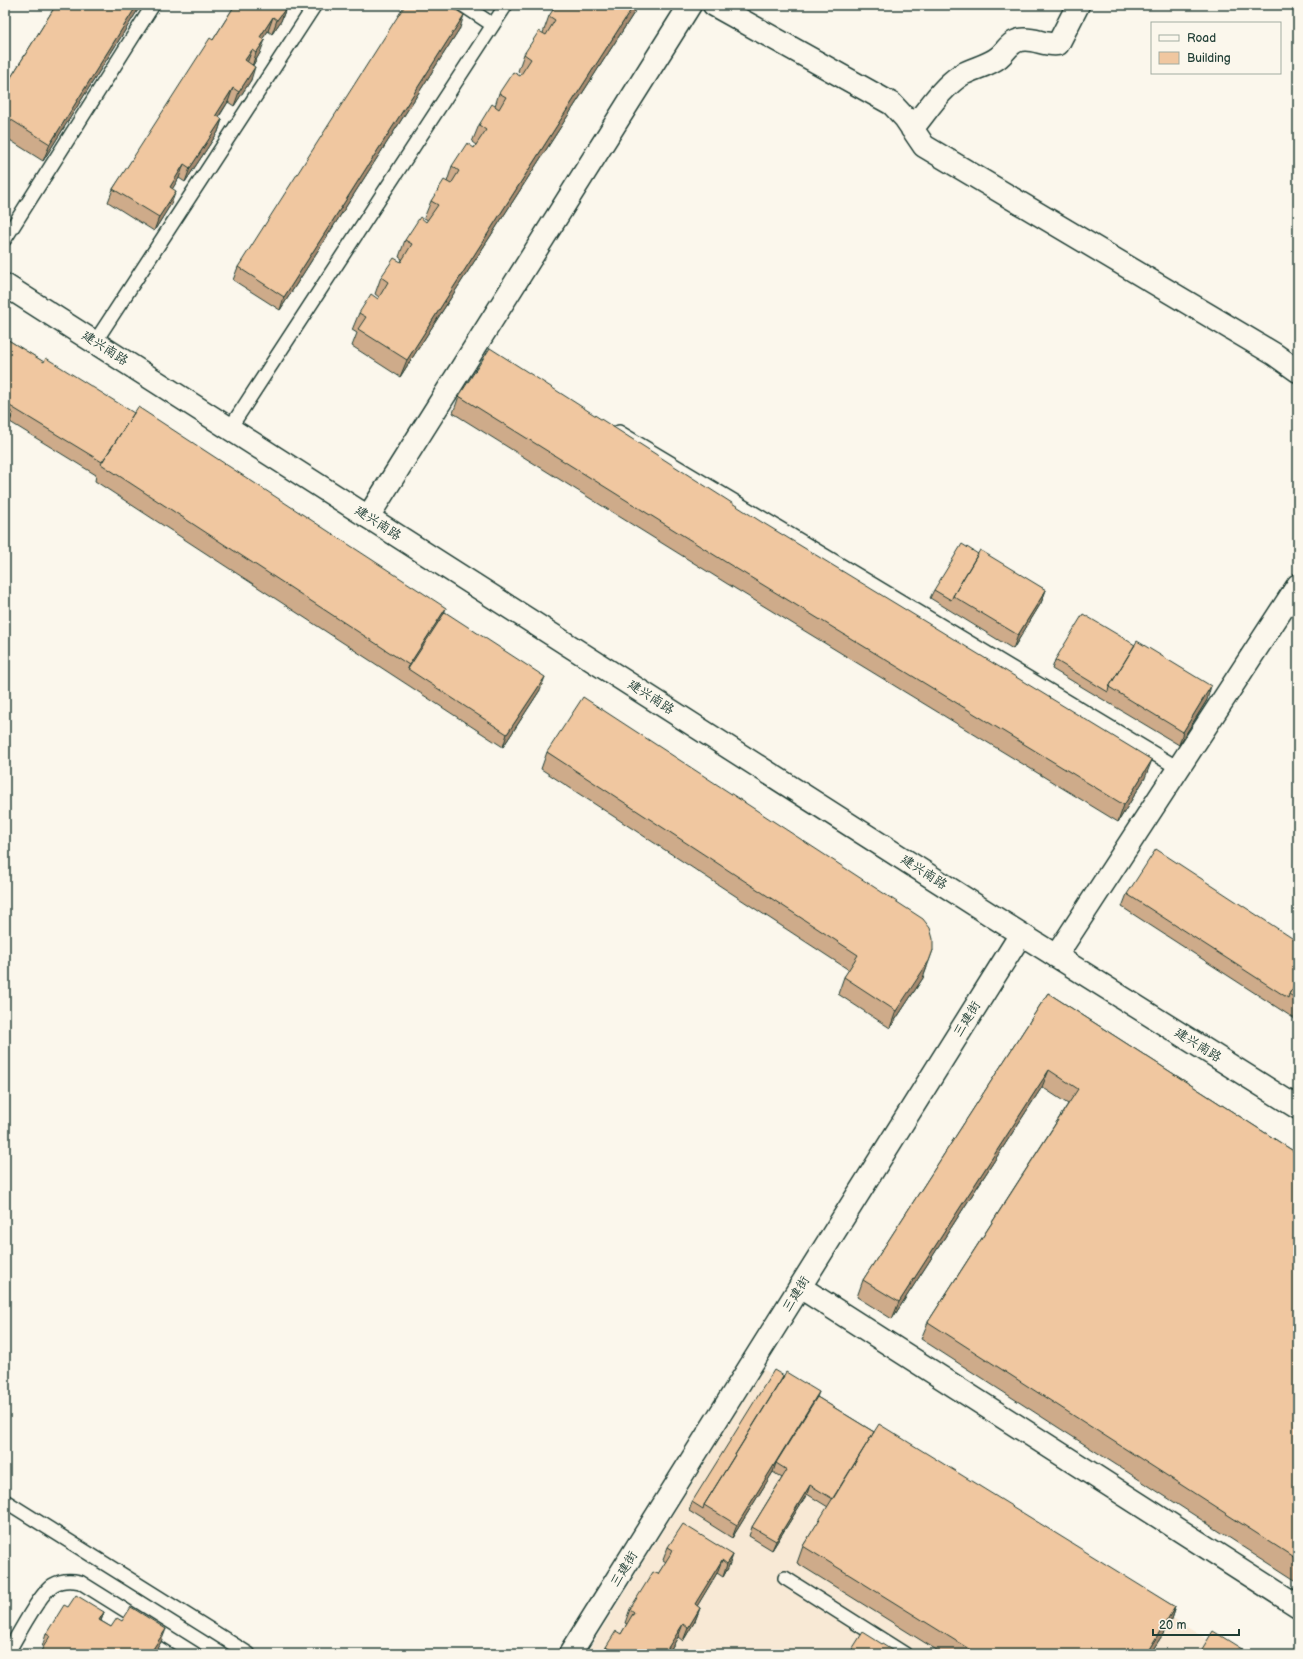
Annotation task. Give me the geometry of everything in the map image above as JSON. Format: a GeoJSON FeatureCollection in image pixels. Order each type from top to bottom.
{"type":"FeatureCollection","features":[{"type":"Feature","properties":{"kind":"street"},"geometry":{"type":"LineString","coordinates":[[368,517],[483,350],[690,5]]}},
{"type":"Feature","properties":{"kind":"street"},"geometry":{"type":"LineString","coordinates":[[714,5],[892,104],[905,118],[924,146],[1274,354],[1298,371]]}},
{"type":"Feature","properties":{"kind":"street"},"geometry":{"type":"LineString","coordinates":[[912,130],[949,83],[963,74],[993,61],[1000,56],[1010,44],[1018,40],[1026,39],[1050,45],[1058,44],[1078,5]]}},
{"type":"Feature","properties":{"kind":"street","name":"建兴南路"},"geometry":{"type":"LineString","coordinates":[[5,285],[1021,934],[1298,1108]]}},
{"type":"Feature","properties":{"kind":"street"},"geometry":{"type":"LineString","coordinates":[[1056,956],[1298,585]]}},
{"type":"Feature","properties":{"kind":"street","name":"三建街"},"geometry":{"type":"LineString","coordinates":[[570,1654],[1021,934]]}},
{"type":"Feature","properties":{"kind":"street"},"geometry":{"type":"LineString","coordinates":[[800,1287],[1298,1606]]}},
{"type":"Feature","properties":{"kind":"lane"},"geometry":{"type":"LineString","coordinates":[[5,239],[153,5]]}},
{"type":"Feature","properties":{"kind":"lane"},"geometry":{"type":"LineString","coordinates":[[95,342],[315,5]]}},
{"type":"Feature","properties":{"kind":"lane"},"geometry":{"type":"LineString","coordinates":[[463,5],[493,24]]}},
{"type":"Feature","properties":{"kind":"lane"},"geometry":{"type":"LineString","coordinates":[[230,428],[506,5]]}},
{"type":"Feature","properties":{"kind":"lane"},"geometry":{"type":"LineString","coordinates":[[606,424],[1178,768]]}},
{"type":"Feature","properties":{"kind":"lane"},"geometry":{"type":"LineString","coordinates":[[5,1501],[249,1654]]}},
{"type":"Feature","properties":{"kind":"lane"},"geometry":{"type":"LineString","coordinates":[[785,1578],[905,1654]]}},
{"type":"Feature","properties":{"kind":"lane"},"geometry":{"type":"LineString","coordinates":[[7,1654],[44,1593],[54,1584],[70,1580],[80,1582],[195,1654]]}},
{"type":"Feature","properties":{"kind":"shaded area"},"geometry":{"type":"Polygon","coordinates":[[[763,1369],[1231,1654],[586,1654],[763,1369]]]}},
{"type":"Feature","properties":{"kind":"building"},"geometry":{"type":"Polygon","coordinates":[[[56,5],[137,5],[50,144],[5,116],[5,87],[56,5]]]}},
{"type":"Feature","properties":{"kind":"building"},"geometry":{"type":"Polygon","coordinates":[[[235,5],[282,5],[286,8],[277,20],[273,17],[260,37],[265,40],[256,53],[252,50],[245,60],[255,67],[239,92],[233,88],[216,115],[222,119],[190,168],[184,164],[170,187],[176,191],[159,217],[113,189],[210,38],[213,40],[235,5]]]}},
{"type":"Feature","properties":{"kind":"building"},"geometry":{"type":"Polygon","coordinates":[[[405,5],[448,5],[464,15],[284,297],[238,267],[405,5]]]}},
{"type":"Feature","properties":{"kind":"building"},"geometry":{"type":"Polygon","coordinates":[[[556,5],[634,5],[407,360],[358,329],[366,317],[359,313],[371,294],[378,299],[388,282],[381,277],[394,258],[401,262],[412,244],[405,240],[420,217],[426,222],[438,205],[431,201],[444,180],[451,184],[459,171],[452,166],[467,143],[474,148],[486,130],[479,125],[492,104],[499,109],[506,97],[499,93],[513,72],[520,76],[531,59],[524,54],[539,31],[546,35],[555,20],[549,16],[556,5]]]}},
{"type":"Feature","properties":{"kind":"building"},"geometry":{"type":"Polygon","coordinates":[[[5,338],[44,362],[46,358],[134,413],[102,462],[5,403],[5,338]]]}},
{"type":"Feature","properties":{"kind":"building"},"geometry":{"type":"Polygon","coordinates":[[[490,348],[760,521],[1152,760],[1124,805],[732,566],[459,396],[490,348]]]}},
{"type":"Feature","properties":{"kind":"building"},"geometry":{"type":"Polygon","coordinates":[[[138,407],[446,608],[409,665],[101,464],[138,407]]]}},
{"type":"Feature","properties":{"kind":"building"},"geometry":{"type":"Polygon","coordinates":[[[5,408],[13,413],[5,426],[5,408]]]}},
{"type":"Feature","properties":{"kind":"building"},"geometry":{"type":"Polygon","coordinates":[[[962,544],[978,554],[951,600],[934,590],[962,544]]]}},
{"type":"Feature","properties":{"kind":"building"},"geometry":{"type":"Polygon","coordinates":[[[980,550],[1046,590],[1018,635],[953,596],[980,550]]]}},
{"type":"Feature","properties":{"kind":"building"},"geometry":{"type":"Polygon","coordinates":[[[445,612],[545,677],[507,734],[408,669],[445,612]]]}},
{"type":"Feature","properties":{"kind":"building"},"geometry":{"type":"Polygon","coordinates":[[[1083,614],[1135,645],[1109,687],[1108,692],[1055,660],[1083,614]]]}},
{"type":"Feature","properties":{"kind":"building"},"geometry":{"type":"Polygon","coordinates":[[[1137,641],[1211,686],[1183,732],[1109,687],[1137,641]]]}},
{"type":"Feature","properties":{"kind":"building"},"geometry":{"type":"Polygon","coordinates":[[[583,697],[923,919],[930,928],[933,939],[933,950],[929,961],[896,1011],[844,977],[858,955],[547,752],[583,697]]]}},
{"type":"Feature","properties":{"kind":"building"},"geometry":{"type":"Polygon","coordinates":[[[1156,849],[1298,942],[1298,980],[1288,998],[1127,894],[1156,849]]]}},
{"type":"Feature","properties":{"kind":"building"},"geometry":{"type":"Polygon","coordinates":[[[1298,980],[1298,1000],[1289,994],[1298,980]]]}},
{"type":"Feature","properties":{"kind":"building"},"geometry":{"type":"Polygon","coordinates":[[[1048,993],[1298,1154],[1298,1560],[928,1322],[1078,1089],[1049,1070],[899,1302],[863,1280],[1048,993]]]}},
{"type":"Feature","properties":{"kind":"building"},"geometry":{"type":"Polygon","coordinates":[[[774,1370],[784,1376],[704,1505],[703,1509],[692,1502],[774,1370]]]}},
{"type":"Feature","properties":{"kind":"building"},"geometry":{"type":"Polygon","coordinates":[[[786,1372],[819,1392],[737,1525],[704,1505],[786,1372]]]}},
{"type":"Feature","properties":{"kind":"building"},"geometry":{"type":"Polygon","coordinates":[[[817,1397],[874,1432],[833,1499],[810,1485],[776,1541],[752,1527],[787,1470],[776,1463],[817,1397]]]}},
{"type":"Feature","properties":{"kind":"building"},"geometry":{"type":"Polygon","coordinates":[[[879,1424],[1175,1607],[1146,1654],[977,1654],[803,1546],[879,1424]]]}},
{"type":"Feature","properties":{"kind":"building"},"geometry":{"type":"Polygon","coordinates":[[[683,1524],[733,1555],[727,1564],[722,1560],[695,1604],[700,1608],[688,1628],[683,1624],[664,1654],[617,1654],[606,1647],[616,1631],[621,1634],[634,1612],[630,1609],[653,1572],[658,1574],[673,1550],[668,1547],[683,1524]]]}},
{"type":"Feature","properties":{"kind":"building"},"geometry":{"type":"Polygon","coordinates":[[[76,1595],[104,1612],[99,1620],[111,1627],[117,1618],[122,1621],[131,1607],[166,1629],[153,1649],[158,1653],[46,1654],[41,1651],[50,1636],[46,1634],[64,1605],[68,1607],[76,1595]]]}},
{"type":"Feature","properties":{"kind":"building"},"geometry":{"type":"Polygon","coordinates":[[[1213,1631],[1250,1654],[1199,1654],[1213,1631]]]}},
{"type":"Feature","properties":{"kind":"building"},"geometry":{"type":"Polygon","coordinates":[[[863,1632],[898,1654],[849,1654],[863,1632]]]}}]}
